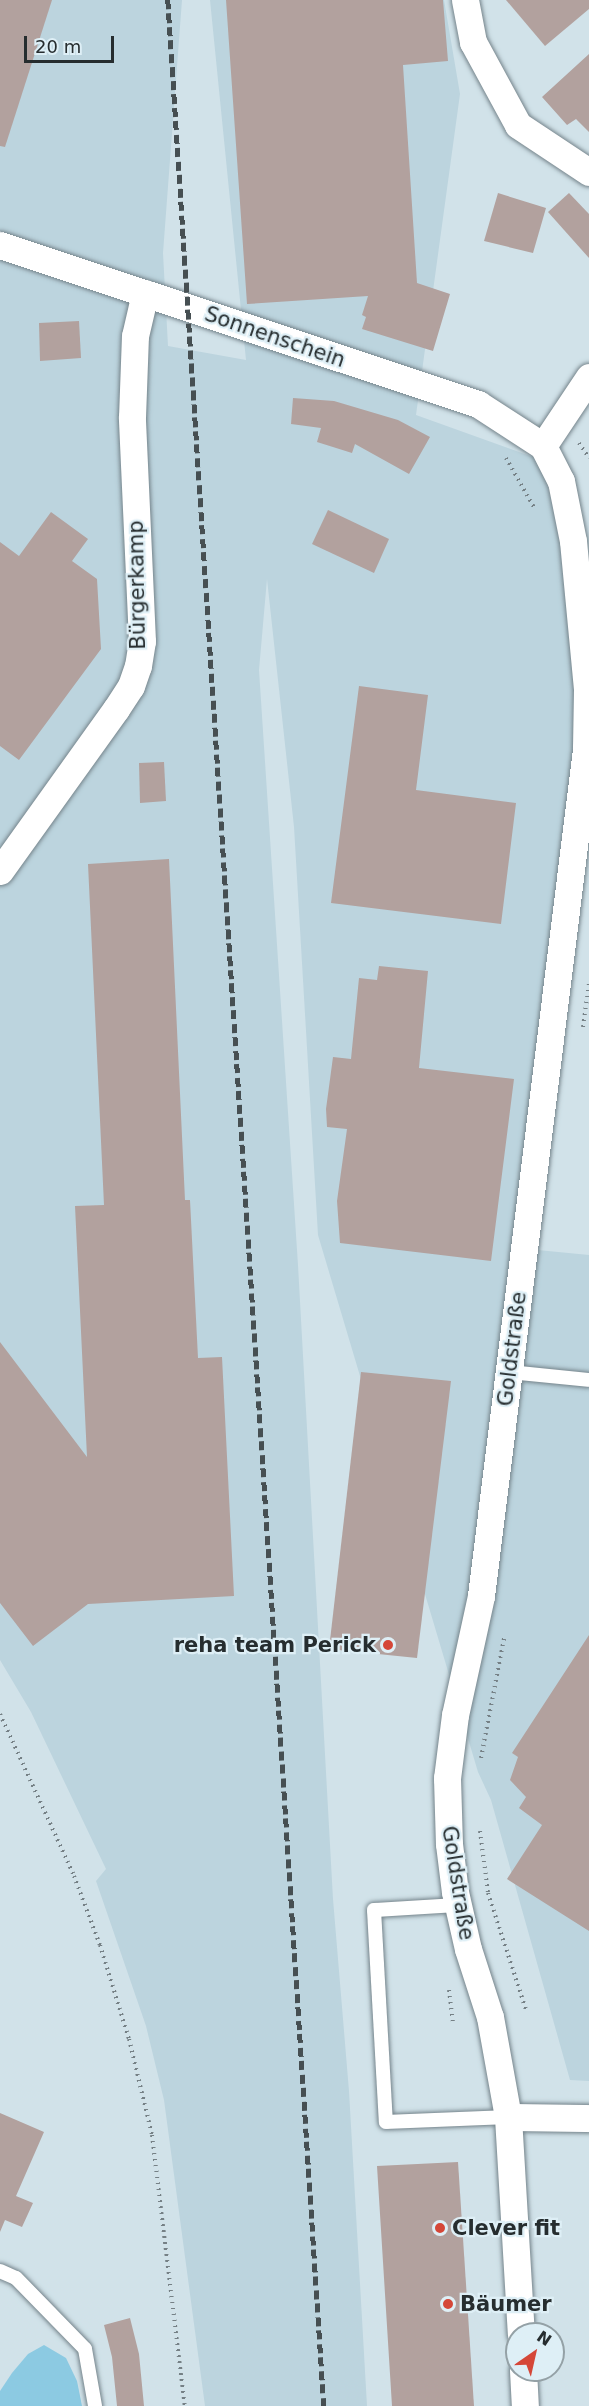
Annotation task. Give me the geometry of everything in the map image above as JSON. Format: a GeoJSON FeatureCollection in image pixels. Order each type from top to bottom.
{"type":"FeatureCollection","features":[{"type":"Feature","properties":{"kind":"street"},"geometry":{"type":"LineString","coordinates":[[465,0],[473,42],[518,125],[589,172]]}},
{"type":"Feature","properties":{"kind":"street","name":"Sonnenschein"},"geometry":{"type":"LineString","coordinates":[[0,245],[478,405],[543,446]]}},
{"type":"Feature","properties":{"kind":"street","name":"Bürgerkamp"},"geometry":{"type":"LineString","coordinates":[[0,871],[116,709],[130,686],[138,666],[142,641],[132,417],[135,336],[146,293]]}},
{"type":"Feature","properties":{"kind":"street"},"geometry":{"type":"LineString","coordinates":[[543,446],[589,377]]}},
{"type":"Feature","properties":{"kind":"street","name":"Goldstraße"},"geometry":{"type":"LineString","coordinates":[[521,2322],[520,2116],[468,1949],[458,1905],[448,1844],[447,1778],[455,1715],[481,1596],[586,749],[588,690],[573,541],[561,481],[543,446]]}},
{"type":"Feature","properties":{"kind":"street"},"geometry":{"type":"LineString","coordinates":[[520,2116],[589,2118]]}},
{"type":"Feature","properties":{"kind":"street"},"geometry":{"type":"LineString","coordinates":[[524,2382],[525,2406]]}},
{"type":"Feature","properties":{"kind":"lane"},"geometry":{"type":"LineString","coordinates":[[509,1372],[589,1380]]}},
{"type":"Feature","properties":{"kind":"lane"},"geometry":{"type":"LineString","coordinates":[[458,1905],[374,1910],[386,2122],[520,2116]]}},
{"type":"Feature","properties":{"kind":"lane"},"geometry":{"type":"LineString","coordinates":[[0,2271],[16,2278],[85,2349],[95,2406]]}},
{"type":"Feature","properties":{"kind":"path"},"geometry":{"type":"LineString","coordinates":[[583,1030],[589,983]]}},
{"type":"Feature","properties":{"kind":"path"},"geometry":{"type":"LineString","coordinates":[[481,1761],[505,1632]]}},
{"type":"Feature","properties":{"kind":"path"},"geometry":{"type":"LineString","coordinates":[[0,1714],[74,1876],[100,1945],[129,2039],[152,2135],[185,2406]]}},
{"type":"Feature","properties":{"kind":"path"},"geometry":{"type":"LineString","coordinates":[[480,1822],[488,1893],[526,2010]]}},
{"type":"Feature","properties":{"kind":"shaded area"},"geometry":{"type":"Polygon","coordinates":[[[0,0],[182,0],[163,253],[168,346],[246,360],[210,0],[444,0],[460,94],[416,415],[541,460],[589,647],[517,1248],[589,1255],[589,2081],[570,2080],[491,1800],[478,1772],[318,1235],[294,827],[267,579],[259,670],[298,1265],[333,1899],[349,2091],[367,2406],[205,2406],[164,2100],[146,2026],[96,1881],[106,1869],[31,1712],[0,1660],[0,0]]]}},
{"type":"Feature","properties":{"kind":"shaded area"},"geometry":{"type":"Polygon","coordinates":[[[44,2345],[66,2358],[77,2381],[82,2406],[0,2406],[0,2391],[12,2373],[28,2354],[44,2345]]]}},
{"type":"Feature","properties":{"kind":"building"},"geometry":{"type":"Polygon","coordinates":[[[0,0],[52,0],[5,147],[0,146],[0,0]]]}},
{"type":"Feature","properties":{"kind":"building"},"geometry":{"type":"Polygon","coordinates":[[[226,0],[443,0],[448,61],[403,65],[417,283],[450,294],[433,351],[362,329],[366,317],[362,315],[368,296],[247,304],[226,0]]]}},
{"type":"Feature","properties":{"kind":"building"},"geometry":{"type":"Polygon","coordinates":[[[506,0],[589,0],[589,9],[545,46],[506,0]]]}},
{"type":"Feature","properties":{"kind":"building"},"geometry":{"type":"Polygon","coordinates":[[[589,54],[589,132],[576,119],[567,125],[542,97],[589,54]]]}},
{"type":"Feature","properties":{"kind":"building"},"geometry":{"type":"Polygon","coordinates":[[[498,193],[546,208],[533,253],[484,241],[498,193]]]}},
{"type":"Feature","properties":{"kind":"building"},"geometry":{"type":"Polygon","coordinates":[[[569,193],[589,214],[589,258],[548,212],[569,193]]]}},
{"type":"Feature","properties":{"kind":"building"},"geometry":{"type":"Polygon","coordinates":[[[79,321],[81,358],[40,361],[39,323],[79,321]]]}},
{"type":"Feature","properties":{"kind":"building"},"geometry":{"type":"Polygon","coordinates":[[[293,398],[334,401],[398,420],[430,437],[409,474],[355,444],[352,453],[317,442],[321,428],[291,424],[293,398]]]}},
{"type":"Feature","properties":{"kind":"building"},"geometry":{"type":"Polygon","coordinates":[[[328,510],[389,539],[374,573],[312,544],[328,510]]]}},
{"type":"Feature","properties":{"kind":"building"},"geometry":{"type":"Polygon","coordinates":[[[51,512],[88,539],[72,561],[97,579],[101,649],[19,760],[0,746],[0,542],[19,556],[51,512]]]}},
{"type":"Feature","properties":{"kind":"building"},"geometry":{"type":"Polygon","coordinates":[[[359,686],[428,695],[416,790],[516,803],[501,924],[331,903],[359,686]]]}},
{"type":"Feature","properties":{"kind":"building"},"geometry":{"type":"Polygon","coordinates":[[[164,762],[166,801],[140,803],[139,763],[164,762]]]}},
{"type":"Feature","properties":{"kind":"building"},"geometry":{"type":"Polygon","coordinates":[[[169,859],[185,1200],[190,1200],[198,1358],[222,1357],[234,1596],[88,1604],[33,1646],[0,1603],[0,1342],[87,1457],[75,1206],[104,1205],[88,864],[169,859]]]}},
{"type":"Feature","properties":{"kind":"building"},"geometry":{"type":"Polygon","coordinates":[[[379,966],[428,971],[419,1068],[514,1079],[491,1261],[340,1243],[337,1201],[347,1129],[327,1127],[326,1109],[333,1057],[351,1059],[359,978],[377,980],[379,966]]]}},
{"type":"Feature","properties":{"kind":"building"},"geometry":{"type":"Polygon","coordinates":[[[361,1372],[451,1381],[417,1658],[329,1649],[361,1372]]]}},
{"type":"Feature","properties":{"kind":"building"},"geometry":{"type":"Polygon","coordinates":[[[589,1635],[589,1931],[507,1879],[542,1825],[519,1808],[526,1797],[510,1780],[518,1757],[512,1753],[589,1635]]]}},
{"type":"Feature","properties":{"kind":"building"},"geometry":{"type":"Polygon","coordinates":[[[0,2113],[44,2132],[16,2196],[33,2203],[22,2227],[5,2220],[0,2232],[0,2113]]]}},
{"type":"Feature","properties":{"kind":"building"},"geometry":{"type":"Polygon","coordinates":[[[458,2162],[474,2406],[392,2406],[377,2166],[458,2162]]]}},
{"type":"Feature","properties":{"kind":"building"},"geometry":{"type":"Polygon","coordinates":[[[130,2318],[139,2354],[144,2406],[117,2406],[112,2357],[104,2325],[130,2318]]]}},
{"type":"Feature","properties":{"kind":"railway"},"geometry":{"type":"LineString","coordinates":[[168,0],[324,2406]]}},
{"type":"Feature","properties":{"kind":"place","name":"reha team Perick"},"geometry":{"type":"Point","coordinates":[388,1645]}},
{"type":"Feature","properties":{"kind":"place","name":"Clever fit"},"geometry":{"type":"Point","coordinates":[440,2228]}},
{"type":"Feature","properties":{"kind":"place","name":"Bäumer"},"geometry":{"type":"Point","coordinates":[448,2304]}}]}
